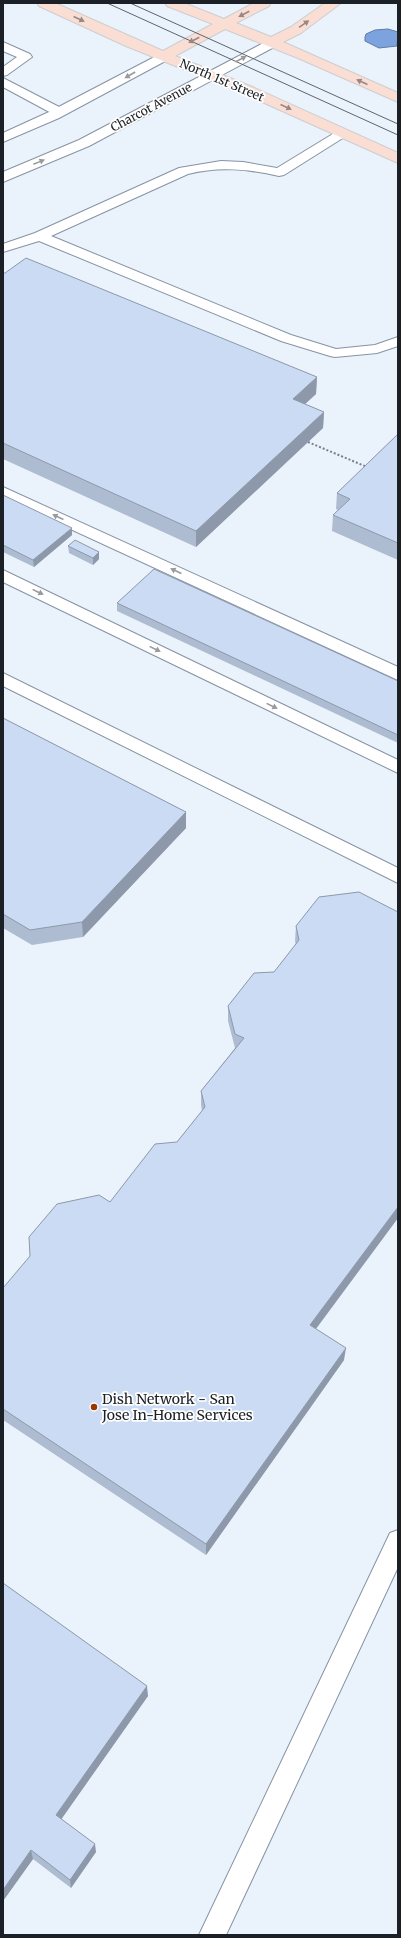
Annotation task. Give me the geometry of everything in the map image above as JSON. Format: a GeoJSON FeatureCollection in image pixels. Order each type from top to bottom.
{"type":"FeatureCollection","features":[{"type":"Feature","properties":{"kind":"main road","name":"North 1st Street"},"geometry":{"type":"LineString","coordinates":[[44,3],[211,75],[398,159]]}},
{"type":"Feature","properties":{"kind":"main road"},"geometry":{"type":"LineString","coordinates":[[172,3],[271,43],[398,98]]}},
{"type":"Feature","properties":{"kind":"main road"},"geometry":{"type":"LineString","coordinates":[[3,138],[59,112],[264,3]]}},
{"type":"Feature","properties":{"kind":"main road","name":"Charcot Avenue"},"geometry":{"type":"LineString","coordinates":[[3,177],[84,143],[296,30],[334,3]]}},
{"type":"Feature","properties":{"kind":"lane"},"geometry":{"type":"LineString","coordinates":[[3,46],[26,58],[3,72]]}},
{"type":"Feature","properties":{"kind":"lane"},"geometry":{"type":"LineString","coordinates":[[3,82],[59,112]]}},
{"type":"Feature","properties":{"kind":"lane"},"geometry":{"type":"LineString","coordinates":[[3,248],[40,236],[184,171],[206,165],[246,164],[279,172],[341,133]]}},
{"type":"Feature","properties":{"kind":"lane"},"geometry":{"type":"LineString","coordinates":[[40,236],[286,338],[335,353],[377,349],[398,341]]}},
{"type":"Feature","properties":{"kind":"lane"},"geometry":{"type":"LineString","coordinates":[[3,492],[398,674]]}},
{"type":"Feature","properties":{"kind":"lane"},"geometry":{"type":"LineString","coordinates":[[3,575],[398,767]]}},
{"type":"Feature","properties":{"kind":"lane"},"geometry":{"type":"LineString","coordinates":[[3,679],[227,789],[398,876]]}},
{"type":"Feature","properties":{"kind":"lane"},"geometry":{"type":"LineString","coordinates":[[212,1935],[398,1541]]}},
{"type":"Feature","properties":{"kind":"path"},"geometry":{"type":"LineString","coordinates":[[308,442],[368,468]]}},
{"type":"Feature","properties":{"kind":"water"},"geometry":{"type":"Polygon","coordinates":[[[388,29],[398,32],[397,46],[379,48],[365,41],[366,34],[375,30],[388,29]]]}},
{"type":"Feature","properties":{"kind":"building"},"geometry":{"type":"Polygon","coordinates":[[[26,258],[317,377],[293,399],[324,412],[196,531],[3,443],[3,273],[26,258]]]}},
{"type":"Feature","properties":{"kind":"building"},"geometry":{"type":"Polygon","coordinates":[[[398,434],[398,543],[333,515],[350,499],[337,493],[398,434]]]}},
{"type":"Feature","properties":{"kind":"building"},"geometry":{"type":"Polygon","coordinates":[[[3,495],[72,528],[33,560],[3,545],[3,495]]]}},
{"type":"Feature","properties":{"kind":"building"},"geometry":{"type":"Polygon","coordinates":[[[75,540],[99,552],[93,558],[68,546],[75,540]]]}},
{"type":"Feature","properties":{"kind":"building"},"geometry":{"type":"Polygon","coordinates":[[[154,569],[398,681],[398,735],[117,603],[154,569]]]}},
{"type":"Feature","properties":{"kind":"building"},"geometry":{"type":"Polygon","coordinates":[[[3,718],[186,812],[82,922],[30,930],[3,914],[3,718]]]}},
{"type":"Feature","properties":{"kind":"building"},"geometry":{"type":"Polygon","coordinates":[[[359,892],[398,912],[398,1207],[310,1325],[346,1348],[206,1544],[3,1409],[3,1288],[30,1256],[29,1237],[57,1204],[99,1195],[110,1202],[155,1144],[177,1142],[205,1107],[201,1091],[244,1038],[235,1034],[228,1006],[254,973],[274,972],[299,940],[296,926],[319,897],[359,892]]]}},
{"type":"Feature","properties":{"kind":"building"},"geometry":{"type":"Polygon","coordinates":[[[3,1583],[147,1686],[56,1815],[95,1844],[70,1880],[31,1850],[3,1890],[3,1583]]]}},
{"type":"Feature","properties":{"kind":"tram line"},"geometry":{"type":"LineString","coordinates":[[107,3],[398,135]]}},
{"type":"Feature","properties":{"kind":"tram line"},"geometry":{"type":"LineString","coordinates":[[130,3],[398,124]]}},
{"type":"Feature","properties":{"kind":"place","name":"Dish Network - San Jose In-Home Services"},"geometry":{"type":"Point","coordinates":[94,1407]}}]}
